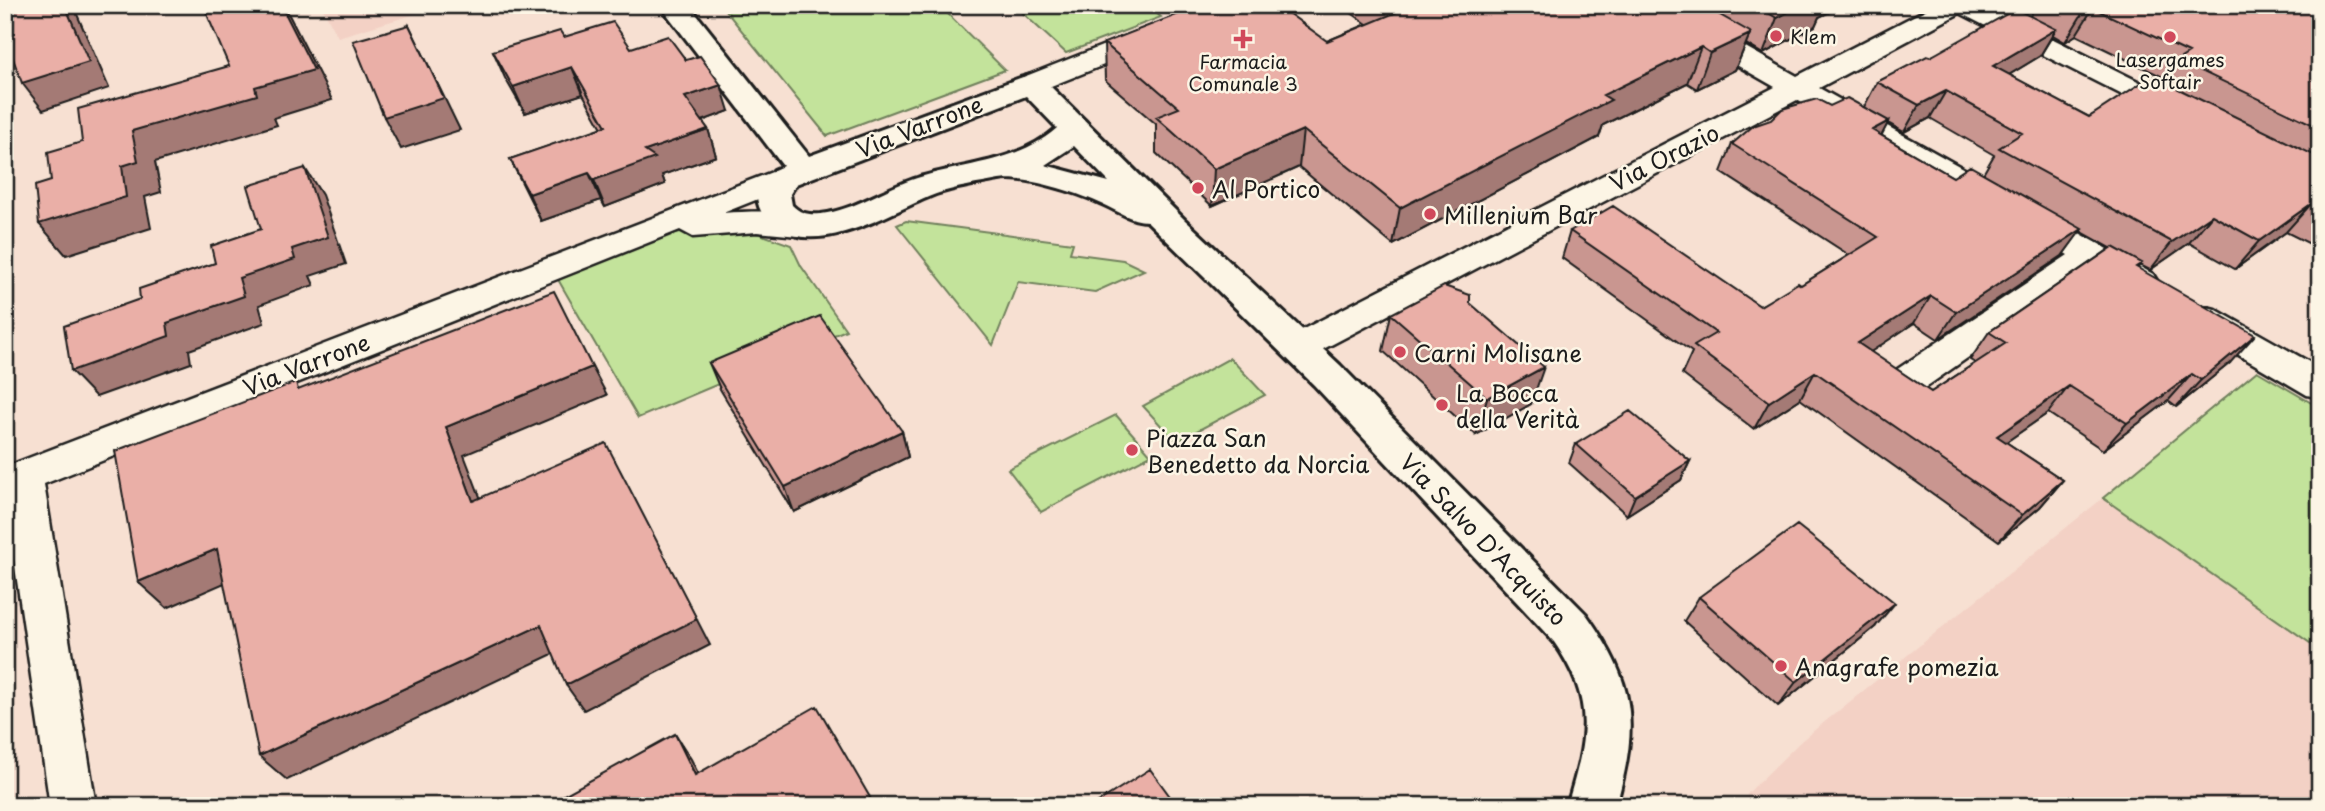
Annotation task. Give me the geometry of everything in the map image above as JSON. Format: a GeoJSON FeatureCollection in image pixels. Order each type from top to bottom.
{"type":"FeatureCollection","features":[{"type":"Feature","properties":{"kind":"street"},"geometry":{"type":"LineString","coordinates":[[674,5],[794,174],[773,190],[772,202],[787,218],[809,226],[860,213],[933,185],[1005,169],[1042,153],[1075,128]]}},
{"type":"Feature","properties":{"kind":"street","name":"Via Varrone"},"geometry":{"type":"LineString","coordinates":[[14,479],[1231,5]]}},
{"type":"Feature","properties":{"kind":"street"},"geometry":{"type":"LineString","coordinates":[[1651,5],[2169,298],[2314,375]]}},
{"type":"Feature","properties":{"kind":"street","name":"Via Orazio"},"geometry":{"type":"LineString","coordinates":[[1298,347],[1956,5]]}},
{"type":"Feature","properties":{"kind":"street"},"geometry":{"type":"LineString","coordinates":[[1964,5],[2197,122]]}},
{"type":"Feature","properties":{"kind":"street","name":"Via Salvo D'Acquisto"},"geometry":{"type":"LineString","coordinates":[[1031,84],[1173,228],[1298,347],[1570,628],[1587,649],[1606,695],[1610,718],[1591,806]]}},
{"type":"Feature","properties":{"kind":"street","name":"Via Salvo D'Acquisto"},"geometry":{"type":"LineString","coordinates":[[1005,169],[1056,175],[1097,188],[1173,228]]}},
{"type":"Feature","properties":{"kind":"street","name":"Via Varrone"},"geometry":{"type":"LineString","coordinates":[[607,247],[668,230],[713,223],[757,220],[809,226]]}},
{"type":"Feature","properties":{"kind":"street"},"geometry":{"type":"LineString","coordinates":[[1900,386],[2094,254]]}},
{"type":"Feature","properties":{"kind":"street"},"geometry":{"type":"LineString","coordinates":[[14,479],[74,806]]}},
{"type":"Feature","properties":{"kind":"shaded area"},"geometry":{"type":"Polygon","coordinates":[[[321,5],[446,5],[338,37],[321,5]]]}},
{"type":"Feature","properties":{"kind":"shaded area"},"geometry":{"type":"Polygon","coordinates":[[[2103,498],[2320,650],[2320,806],[1743,806],[1748,793],[1801,741],[2103,498]]]}},
{"type":"Feature","properties":{"kind":"green space"},"geometry":{"type":"Polygon","coordinates":[[[721,5],[939,5],[1005,70],[827,136],[721,5]]]}},
{"type":"Feature","properties":{"kind":"green space"},"geometry":{"type":"Polygon","coordinates":[[[1014,5],[1146,5],[1161,17],[1066,53],[1014,5]]]}},
{"type":"Feature","properties":{"kind":"green space"},"geometry":{"type":"Polygon","coordinates":[[[906,221],[1073,243],[1070,253],[1123,260],[1144,270],[1095,292],[1018,282],[993,345],[897,225],[906,221]]]}},
{"type":"Feature","properties":{"kind":"green space"},"geometry":{"type":"Polygon","coordinates":[[[687,231],[751,231],[791,245],[801,266],[846,330],[638,418],[556,276],[663,235],[687,231]]]}},
{"type":"Feature","properties":{"kind":"green space"},"geometry":{"type":"Polygon","coordinates":[[[1230,358],[1265,395],[1176,442],[1143,406],[1230,358]]]}},
{"type":"Feature","properties":{"kind":"green space"},"geometry":{"type":"Polygon","coordinates":[[[2257,371],[2320,408],[2320,650],[2103,498],[2257,371]]]}},
{"type":"Feature","properties":{"kind":"green space"},"geometry":{"type":"Polygon","coordinates":[[[1116,415],[1151,455],[1041,512],[1008,469],[1116,415]]]}},
{"type":"Feature","properties":{"kind":"building"},"geometry":{"type":"Polygon","coordinates":[[[5,5],[65,5],[89,62],[22,83],[5,37],[5,5]]]}},
{"type":"Feature","properties":{"kind":"building"},"geometry":{"type":"Polygon","coordinates":[[[203,5],[281,5],[314,70],[255,87],[257,95],[132,131],[138,161],[122,166],[126,197],[39,224],[35,186],[51,181],[48,152],[82,142],[78,109],[229,66],[203,5]]]}},
{"type":"Feature","properties":{"kind":"building"},"geometry":{"type":"Polygon","coordinates":[[[1202,5],[1277,5],[1327,41],[1402,10],[1396,5],[1702,5],[1750,34],[1710,53],[1701,47],[1603,95],[1611,100],[1400,208],[1303,130],[1214,169],[1156,117],[1179,108],[1104,43],[1202,5]]]}},
{"type":"Feature","properties":{"kind":"building"},"geometry":{"type":"Polygon","coordinates":[[[1755,5],[1801,5],[1777,18],[1755,5]]]}},
{"type":"Feature","properties":{"kind":"building"},"geometry":{"type":"Polygon","coordinates":[[[2063,5],[2320,5],[2320,128],[2178,60],[2189,53],[2093,8],[2082,14],[2063,5]]]}},
{"type":"Feature","properties":{"kind":"building"},"geometry":{"type":"Polygon","coordinates":[[[2016,9],[2056,29],[1993,66],[2089,117],[2152,76],[2320,158],[2320,209],[2311,204],[2259,241],[2212,215],[2172,242],[1999,148],[2022,133],[1946,91],[1919,105],[1877,82],[1927,56],[1930,57],[2016,9]]]}},
{"type":"Feature","properties":{"kind":"building"},"geometry":{"type":"Polygon","coordinates":[[[613,22],[631,48],[668,36],[686,60],[700,56],[721,85],[685,97],[708,129],[645,151],[655,158],[594,180],[589,173],[529,194],[510,159],[606,126],[572,67],[513,87],[493,51],[560,31],[564,37],[613,22]]]}},
{"type":"Feature","properties":{"kind":"building"},"geometry":{"type":"Polygon","coordinates":[[[409,25],[444,98],[384,117],[353,41],[409,25]]]}},
{"type":"Feature","properties":{"kind":"building"},"geometry":{"type":"Polygon","coordinates":[[[1847,98],[1889,121],[1872,130],[1953,177],[1970,166],[2082,229],[1956,312],[1931,296],[1858,343],[1931,392],[2006,343],[1989,332],[2113,247],[2142,263],[2136,267],[2255,335],[2201,380],[2192,374],[2127,423],[2069,386],[1997,436],[2063,480],[2022,515],[1815,372],[1769,402],[1694,346],[1716,333],[1570,231],[1613,206],[1760,306],[1798,283],[1801,285],[1878,237],[1732,144],[1753,126],[1771,120],[1782,109],[1817,99],[1830,106],[1847,98]]]}},
{"type":"Feature","properties":{"kind":"building"},"geometry":{"type":"Polygon","coordinates":[[[305,168],[328,237],[292,249],[295,259],[239,278],[244,296],[167,323],[169,336],[71,371],[64,326],[140,299],[139,289],[215,263],[211,246],[261,229],[248,186],[305,168]]]}},
{"type":"Feature","properties":{"kind":"building"},"geometry":{"type":"Polygon","coordinates":[[[1444,286],[1470,295],[1470,303],[1544,367],[1487,398],[1391,314],[1444,286]]]}},
{"type":"Feature","properties":{"kind":"building"},"geometry":{"type":"Polygon","coordinates":[[[554,291],[592,367],[446,427],[473,501],[606,443],[697,619],[566,685],[541,625],[259,756],[217,549],[138,582],[115,451],[296,382],[298,390],[554,291]]]}},
{"type":"Feature","properties":{"kind":"building"},"geometry":{"type":"Polygon","coordinates":[[[820,316],[902,431],[785,487],[709,363],[820,316]]]}},
{"type":"Feature","properties":{"kind":"building"},"geometry":{"type":"Polygon","coordinates":[[[1630,411],[1690,461],[1635,496],[1576,444],[1630,411]]]}},
{"type":"Feature","properties":{"kind":"building","name":"Anagrafe pomezia"},"geometry":{"type":"Polygon","coordinates":[[[1797,525],[1895,603],[1796,682],[1699,597],[1797,525]]]}},
{"type":"Feature","properties":{"kind":"building"},"geometry":{"type":"Polygon","coordinates":[[[817,706],[875,806],[552,806],[551,802],[675,734],[695,775],[817,706]]]}},
{"type":"Feature","properties":{"kind":"building"},"geometry":{"type":"Polygon","coordinates":[[[1150,769],[1177,806],[1092,806],[1150,769]]]}},
{"type":"Feature","properties":{"kind":"place","name":"Klem"},"geometry":{"type":"Point","coordinates":[1776,36]}},
{"type":"Feature","properties":{"kind":"place","name":"Lasergames Softair"},"geometry":{"type":"Point","coordinates":[2170,37]}},
{"type":"Feature","properties":{"kind":"place","name":"Farmacia Comunale 3"},"geometry":{"type":"Point","coordinates":[1243,39]}},
{"type":"Feature","properties":{"kind":"place","name":"Al Portico"},"geometry":{"type":"Point","coordinates":[1198,188]}},
{"type":"Feature","properties":{"kind":"place","name":"Millenium Bar"},"geometry":{"type":"Point","coordinates":[1430,214]}},
{"type":"Feature","properties":{"kind":"place","name":"Carni Molisane"},"geometry":{"type":"Point","coordinates":[1400,352]}},
{"type":"Feature","properties":{"kind":"place","name":"La Bocca della Verità"},"geometry":{"type":"Point","coordinates":[1442,405]}},
{"type":"Feature","properties":{"kind":"place","name":"Piazza San Benedetto da Norcia"},"geometry":{"type":"Point","coordinates":[1132,450]}},
{"type":"Feature","properties":{"kind":"place","name":"Anagrafe pomezia"},"geometry":{"type":"Point","coordinates":[1781,666]}}]}
